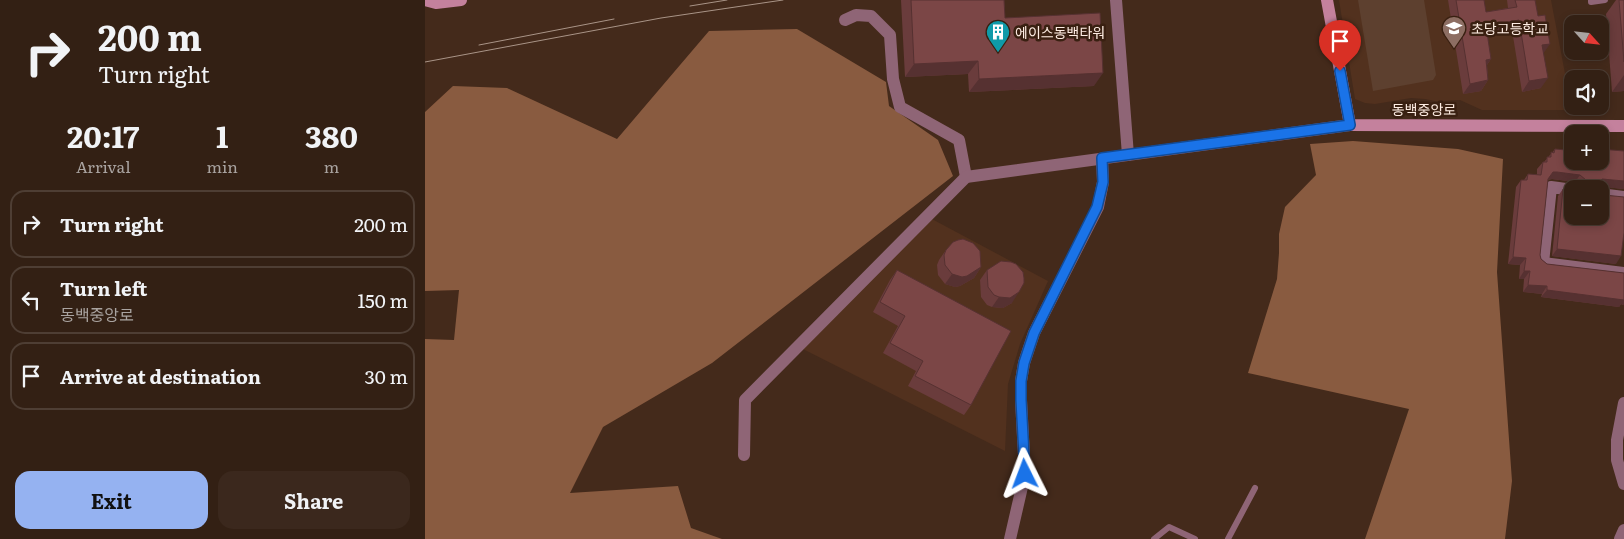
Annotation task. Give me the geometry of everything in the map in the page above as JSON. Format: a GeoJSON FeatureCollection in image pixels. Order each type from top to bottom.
{"type":"FeatureCollection","features":[{"type":"Feature","properties":{"kind":"street"},"geometry":{"type":"LineString","coordinates":[[425,12],[430,2],[461,0]]}},
{"type":"Feature","properties":{"kind":"street"},"geometry":{"type":"LineString","coordinates":[[1116,0],[1128,155]]}},
{"type":"Feature","properties":{"kind":"street"},"geometry":{"type":"LineString","coordinates":[[744,455],[745,400],[966,177],[1350,125],[1327,0]]}},
{"type":"Feature","properties":{"kind":"street"},"geometry":{"type":"LineString","coordinates":[[845,20],[855,15],[871,16],[890,35],[893,79],[900,107],[959,140],[966,177]]}},
{"type":"Feature","properties":{"kind":"street","name":"동백중앙로"},"geometry":{"type":"LineString","coordinates":[[1350,125],[1624,126]]}},
{"type":"Feature","properties":{"kind":"street"},"geometry":{"type":"LineString","coordinates":[[1010,539],[1025,474],[1021,400],[1021,381],[1024,363],[1034,333],[1097,207],[1103,182],[1102,158]]}},
{"type":"Feature","properties":{"kind":"street"},"geometry":{"type":"LineString","coordinates":[[1564,189],[1551,187],[1543,263],[1624,273]]}},
{"type":"Feature","properties":{"kind":"street"},"geometry":{"type":"LineString","coordinates":[[1609,195],[1624,197]]}},
{"type":"Feature","properties":{"kind":"street"},"geometry":{"type":"LineString","coordinates":[[1624,403],[1617,440],[1617,460],[1624,484]]}},
{"type":"Feature","properties":{"kind":"street"},"geometry":{"type":"LineString","coordinates":[[1620,539],[1624,530]]}},
{"type":"Feature","properties":{"kind":"lane"},"geometry":{"type":"LineString","coordinates":[[1591,0],[1591,2],[1605,0]]}},
{"type":"Feature","properties":{"kind":"lane"},"geometry":{"type":"LineString","coordinates":[[1229,539],[1255,488]]}},
{"type":"Feature","properties":{"kind":"lane"},"geometry":{"type":"LineString","coordinates":[[1154,539],[1169,527],[1195,539]]}},
{"type":"Feature","properties":{"kind":"shaded area","name":"초당고등학교"},"geometry":{"type":"Polygon","coordinates":[[[1339,0],[1551,0],[1564,70],[1564,110],[1482,110],[1460,100],[1435,101],[1411,98],[1375,104],[1355,99],[1339,0]]]}},
{"type":"Feature","properties":{"kind":"shaded area"},"geometry":{"type":"Polygon","coordinates":[[[1358,0],[1424,0],[1436,75],[1433,80],[1373,91],[1358,0]]]}},
{"type":"Feature","properties":{"kind":"shaded area"},"geometry":{"type":"Polygon","coordinates":[[[797,29],[886,82],[889,106],[938,140],[953,176],[712,363],[603,427],[570,493],[678,486],[691,528],[722,539],[425,539],[425,339],[454,340],[459,290],[425,291],[425,112],[453,86],[507,88],[617,139],[709,31],[797,29]]]}},
{"type":"Feature","properties":{"kind":"shaded area"},"geometry":{"type":"Polygon","coordinates":[[[1353,141],[1458,149],[1503,159],[1497,272],[1512,481],[1505,539],[1365,539],[1409,409],[1248,373],[1277,279],[1279,234],[1285,207],[1316,175],[1310,144],[1353,141]]]}},
{"type":"Feature","properties":{"kind":"shaded area"},"geometry":{"type":"Polygon","coordinates":[[[930,218],[1048,281],[1020,344],[1008,384],[1005,451],[799,347],[930,218]]]}},
{"type":"Feature","properties":{"kind":"building","name":"에이스동백타워"},"geometry":{"type":"Polygon","coordinates":[[[911,0],[1004,0],[1005,18],[1100,13],[1103,73],[979,79],[978,61],[914,64],[911,0]]]}},
{"type":"Feature","properties":{"kind":"building"},"geometry":{"type":"Polygon","coordinates":[[[1456,0],[1484,0],[1486,12],[1517,7],[1515,0],[1535,0],[1538,16],[1545,15],[1550,44],[1542,45],[1548,78],[1529,81],[1519,20],[1486,26],[1491,59],[1486,60],[1488,80],[1470,84],[1456,0]]]}},
{"type":"Feature","properties":{"kind":"building"},"geometry":{"type":"Polygon","coordinates":[[[1619,0],[1624,0],[1624,62],[1619,0]]]}},
{"type":"Feature","properties":{"kind":"building"},"geometry":{"type":"Polygon","coordinates":[[[1555,149],[1564,150],[1564,170],[1609,170],[1609,150],[1624,151],[1624,181],[1586,180],[1580,175],[1553,172],[1548,179],[1540,255],[1541,259],[1547,264],[1624,273],[1624,300],[1547,290],[1547,286],[1528,285],[1530,271],[1524,271],[1526,258],[1513,257],[1521,180],[1527,180],[1528,174],[1541,175],[1543,162],[1547,162],[1547,157],[1551,157],[1551,152],[1554,153],[1555,149]]]}},
{"type":"Feature","properties":{"kind":"building"},"geometry":{"type":"Polygon","coordinates":[[[1563,189],[1564,225],[1609,225],[1609,196],[1624,197],[1624,233],[1621,256],[1557,249],[1563,189]]]}},
{"type":"Feature","properties":{"kind":"building"},"geometry":{"type":"Polygon","coordinates":[[[963,239],[973,243],[980,251],[981,267],[962,277],[952,274],[945,265],[944,255],[953,242],[963,239]]]}},
{"type":"Feature","properties":{"kind":"building"},"geometry":{"type":"Polygon","coordinates":[[[1001,261],[1016,264],[1023,272],[1024,283],[1019,292],[1010,298],[994,295],[988,287],[987,270],[1001,261]]]}},
{"type":"Feature","properties":{"kind":"building"},"geometry":{"type":"Polygon","coordinates":[[[897,270],[1011,331],[971,405],[915,376],[923,361],[890,343],[905,316],[880,302],[897,270]]]}},
{"type":"Feature","properties":{"kind":"tram line"},"geometry":{"type":"LineString","coordinates":[[690,6],[727,0]]}},
{"type":"Feature","properties":{"kind":"tram line"},"geometry":{"type":"LineString","coordinates":[[425,62],[661,18],[783,0]]}},
{"type":"Feature","properties":{"kind":"tram line"},"geometry":{"type":"LineString","coordinates":[[479,45],[614,19]]}},
{"type":"Feature","properties":{"kind":"place","name":"초당고등학교"},"geometry":{"type":"Point","coordinates":[1454,49]}},
{"type":"Feature","properties":{"kind":"place","name":"에이스동백타워"},"geometry":{"type":"Point","coordinates":[998,53]}},
{"type":"Feature","properties":{"kind":"route"},"geometry":{"type":"LineString","coordinates":[[1025,474],[1021,400],[1021,381],[1024,363],[1034,333],[1101,197],[1103,182],[1102,158],[1350,125],[1340,71]]}}]}
